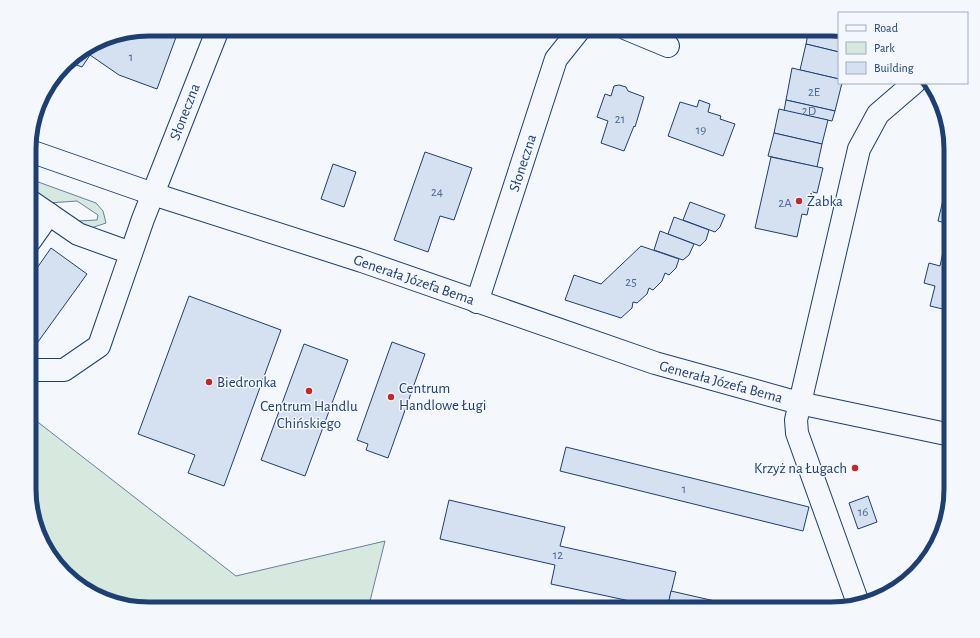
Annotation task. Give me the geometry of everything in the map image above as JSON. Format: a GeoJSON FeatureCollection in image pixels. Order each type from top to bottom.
{"type":"FeatureCollection","features":[{"type":"Feature","properties":{"kind":"street","name":"Słoneczna"},"geometry":{"type":"LineString","coordinates":[[36,370],[64,370],[100,346],[131,253],[215,36]]}},
{"type":"Feature","properties":{"kind":"street","name":"Słoneczna"},"geometry":{"type":"LineString","coordinates":[[478,302],[556,59],[574,36]]}},
{"type":"Feature","properties":{"kind":"street"},"geometry":{"type":"LineString","coordinates":[[644,36],[668,46]]}},
{"type":"Feature","properties":{"kind":"street","name":"Generała Józefa Bema"},"geometry":{"type":"LineString","coordinates":[[799,403],[859,149],[878,114],[913,84]]}},
{"type":"Feature","properties":{"kind":"street","name":"Generała Józefa Bema"},"geometry":{"type":"LineString","coordinates":[[36,153],[153,194],[362,261],[615,351],[799,403],[944,434]]}},
{"type":"Feature","properties":{"kind":"street"},"geometry":{"type":"LineString","coordinates":[[36,205],[78,234],[131,253]]}},
{"type":"Feature","properties":{"kind":"street"},"geometry":{"type":"LineString","coordinates":[[36,232],[49,214]]}},
{"type":"Feature","properties":{"kind":"street"},"geometry":{"type":"LineString","coordinates":[[799,403],[796,420],[797,433],[857,599]]}},
{"type":"Feature","properties":{"kind":"green space"},"geometry":{"type":"Polygon","coordinates":[[[36,181],[96,203],[103,211],[106,223],[88,229],[78,221],[97,220],[98,215],[77,201],[49,203],[36,194],[36,181]]]}},
{"type":"Feature","properties":{"kind":"green space"},"geometry":{"type":"Polygon","coordinates":[[[36,421],[236,576],[385,541],[370,602],[142,602],[113,596],[86,583],[69,569],[59,558],[48,539],[42,525],[37,504],[36,421]]]}},
{"type":"Feature","properties":{"kind":"building"},"geometry":{"type":"Polygon","coordinates":[[[176,36],[157,89],[119,75],[90,55],[82,67],[75,64],[86,55],[113,42],[134,37],[176,36]]]}},
{"type":"Feature","properties":{"kind":"building"},"geometry":{"type":"Polygon","coordinates":[[[808,36],[838,36],[838,52],[806,44],[808,36]]]}},
{"type":"Feature","properties":{"kind":"building"},"geometry":{"type":"Polygon","coordinates":[[[806,44],[838,52],[838,79],[800,70],[806,44]]]}},
{"type":"Feature","properties":{"kind":"building"},"geometry":{"type":"Polygon","coordinates":[[[792,68],[838,79],[838,84],[842,84],[835,111],[786,100],[792,68]]]}},
{"type":"Feature","properties":{"kind":"building"},"geometry":{"type":"Polygon","coordinates":[[[619,85],[626,87],[628,91],[644,97],[635,127],[634,126],[624,151],[601,143],[608,121],[597,117],[605,94],[611,96],[614,86],[619,85]]]}},
{"type":"Feature","properties":{"kind":"building"},"geometry":{"type":"Polygon","coordinates":[[[699,100],[710,104],[708,112],[721,116],[720,119],[735,124],[723,156],[668,136],[680,102],[697,107],[699,100]]]}},
{"type":"Feature","properties":{"kind":"building"},"geometry":{"type":"Polygon","coordinates":[[[786,100],[835,111],[832,121],[784,111],[786,100]]]}},
{"type":"Feature","properties":{"kind":"building"},"geometry":{"type":"Polygon","coordinates":[[[779,109],[828,120],[822,144],[774,133],[779,109]]]}},
{"type":"Feature","properties":{"kind":"building"},"geometry":{"type":"Polygon","coordinates":[[[774,133],[822,144],[817,167],[768,156],[774,133]]]}},
{"type":"Feature","properties":{"kind":"building"},"geometry":{"type":"Polygon","coordinates":[[[425,152],[472,168],[454,220],[440,216],[428,252],[394,240],[425,152]]]}},
{"type":"Feature","properties":{"kind":"building"},"geometry":{"type":"Polygon","coordinates":[[[771,157],[823,168],[817,193],[812,192],[807,215],[802,214],[797,237],[755,228],[771,157]]]}},
{"type":"Feature","properties":{"kind":"building"},"geometry":{"type":"Polygon","coordinates":[[[333,164],[356,172],[344,207],[321,199],[333,164]]]}},
{"type":"Feature","properties":{"kind":"building"},"geometry":{"type":"Polygon","coordinates":[[[943,200],[944,200],[944,223],[938,221],[943,200]]]}},
{"type":"Feature","properties":{"kind":"building"},"geometry":{"type":"Polygon","coordinates":[[[690,202],[725,215],[720,227],[715,232],[683,220],[690,202]]]}},
{"type":"Feature","properties":{"kind":"building"},"geometry":{"type":"Polygon","coordinates":[[[674,217],[709,230],[706,240],[700,246],[668,234],[674,217]]]}},
{"type":"Feature","properties":{"kind":"building"},"geometry":{"type":"Polygon","coordinates":[[[660,231],[694,244],[689,255],[683,260],[654,250],[660,231]]]}},
{"type":"Feature","properties":{"kind":"building"},"geometry":{"type":"Polygon","coordinates":[[[641,246],[679,259],[676,268],[669,275],[665,273],[662,281],[653,290],[649,288],[647,294],[637,303],[633,302],[632,308],[621,318],[565,300],[574,275],[601,284],[641,246]]]}},
{"type":"Feature","properties":{"kind":"building"},"geometry":{"type":"Polygon","coordinates":[[[944,247],[944,309],[930,306],[935,286],[924,283],[929,263],[940,266],[944,247]]]}},
{"type":"Feature","properties":{"kind":"building"},"geometry":{"type":"Polygon","coordinates":[[[51,248],[87,274],[36,345],[36,269],[51,248]]]}},
{"type":"Feature","properties":{"kind":"building","name":"Biedronka"},"geometry":{"type":"Polygon","coordinates":[[[189,296],[281,330],[224,486],[188,473],[195,455],[138,434],[189,296]]]}},
{"type":"Feature","properties":{"kind":"building","name":"Centrum Handlowe Ługi"},"geometry":{"type":"Polygon","coordinates":[[[392,342],[425,354],[388,458],[366,450],[368,444],[357,440],[392,342]]]}},
{"type":"Feature","properties":{"kind":"building"},"geometry":{"type":"Polygon","coordinates":[[[304,344],[348,360],[305,476],[261,460],[304,344]]]}},
{"type":"Feature","properties":{"kind":"building"},"geometry":{"type":"Polygon","coordinates":[[[566,447],[809,507],[803,531],[560,471],[566,447]]]}},
{"type":"Feature","properties":{"kind":"building"},"geometry":{"type":"Polygon","coordinates":[[[868,496],[877,522],[858,529],[849,503],[868,496]]]}},
{"type":"Feature","properties":{"kind":"building"},"geometry":{"type":"Polygon","coordinates":[[[449,500],[565,527],[560,546],[676,572],[669,602],[635,602],[551,584],[555,565],[440,539],[449,500]]]}},
{"type":"Feature","properties":{"kind":"building"},"geometry":{"type":"Polygon","coordinates":[[[671,591],[719,602],[669,602],[671,591]]]}},
{"type":"Feature","properties":{"kind":"place","name":"Żabka"},"geometry":{"type":"Point","coordinates":[799,201]}},
{"type":"Feature","properties":{"kind":"place","name":"Biedronka"},"geometry":{"type":"Point","coordinates":[209,382]}},
{"type":"Feature","properties":{"kind":"place","name":"Centrum Handlu Chińskiego"},"geometry":{"type":"Point","coordinates":[309,391]}},
{"type":"Feature","properties":{"kind":"place","name":"Centrum Handlowe Ługi"},"geometry":{"type":"Point","coordinates":[391,397]}},
{"type":"Feature","properties":{"kind":"place","name":"Krzyż na Ługach"},"geometry":{"type":"Point","coordinates":[855,468]}}]}
